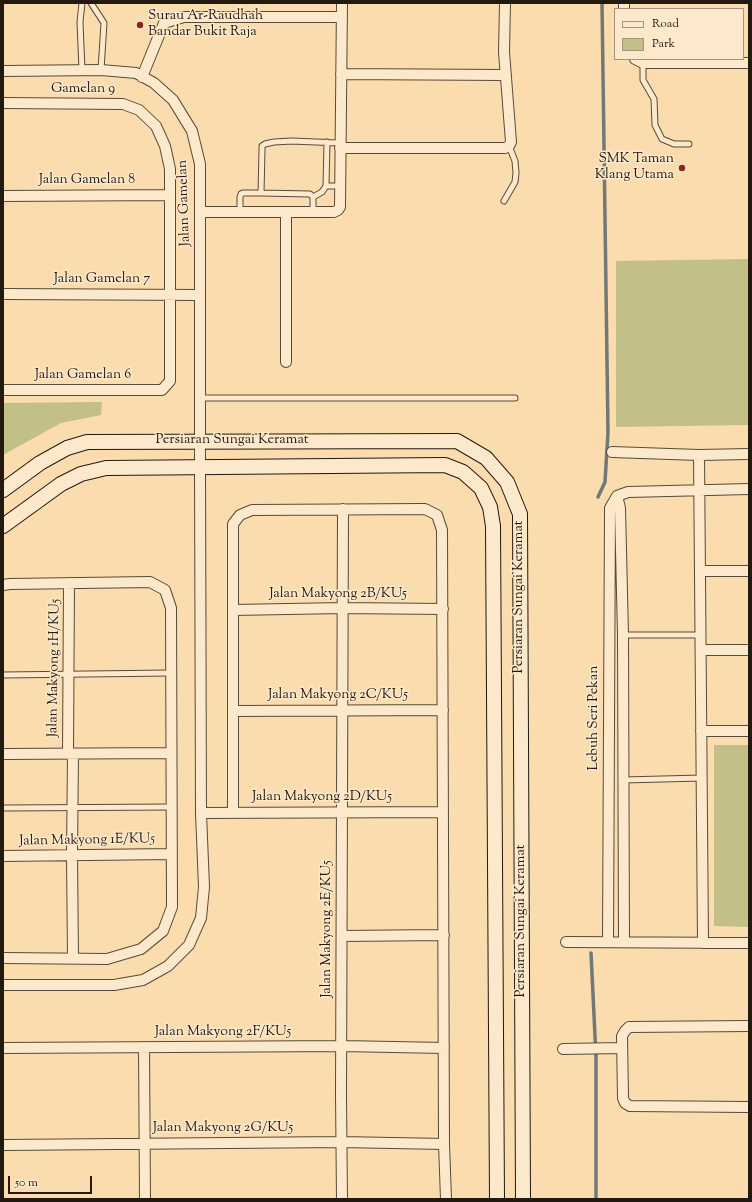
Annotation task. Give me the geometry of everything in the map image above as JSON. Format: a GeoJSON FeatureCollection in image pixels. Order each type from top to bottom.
{"type":"FeatureCollection","features":[{"type":"Feature","properties":{"kind":"street"},"geometry":{"type":"LineString","coordinates":[[200,212],[334,212],[338,210],[340,207],[342,3]]}},
{"type":"Feature","properties":{"kind":"street"},"geometry":{"type":"LineString","coordinates":[[340,145],[505,148],[509,146],[511,142],[505,75],[505,3]]}},
{"type":"Feature","properties":{"kind":"street"},"geometry":{"type":"LineString","coordinates":[[142,77],[164,23],[184,17],[342,17]]}},
{"type":"Feature","properties":{"kind":"street"},"geometry":{"type":"LineString","coordinates":[[639,61],[749,63]]}},
{"type":"Feature","properties":{"kind":"street","name":"Jalan Gamelan"},"geometry":{"type":"LineString","coordinates":[[3,71],[101,70],[136,73],[154,83],[173,100],[192,131],[200,164],[201,813],[204,887],[201,918],[189,945],[168,966],[143,980],[114,985],[3,985]]}},
{"type":"Feature","properties":{"kind":"street"},"geometry":{"type":"LineString","coordinates":[[341,74],[505,75]]}},
{"type":"Feature","properties":{"kind":"street","name":"Gamelan 9"},"geometry":{"type":"LineString","coordinates":[[3,103],[123,104],[139,110],[156,126],[165,146],[170,169],[170,195]]}},
{"type":"Feature","properties":{"kind":"street"},"geometry":{"type":"LineString","coordinates":[[170,195],[170,294]]}},
{"type":"Feature","properties":{"kind":"street","name":"Jalan Gamelan 8"},"geometry":{"type":"LineString","coordinates":[[3,196],[170,195]]}},
{"type":"Feature","properties":{"kind":"street"},"geometry":{"type":"LineString","coordinates":[[286,212],[286,362]]}},
{"type":"Feature","properties":{"kind":"street","name":"Jalan Gamelan 7"},"geometry":{"type":"LineString","coordinates":[[3,294],[200,295]]}},
{"type":"Feature","properties":{"kind":"street","name":"Jalan Gamelan 6"},"geometry":{"type":"LineString","coordinates":[[3,390],[162,390],[170,381],[170,294]]}},
{"type":"Feature","properties":{"kind":"street","name":"Persiaran Sungai Keramat"},"geometry":{"type":"LineString","coordinates":[[3,490],[40,463],[68,448],[87,442],[457,441],[486,458],[507,482],[520,514],[523,1199]]}},
{"type":"Feature","properties":{"kind":"street"},"geometry":{"type":"LineString","coordinates":[[612,452],[699,455],[749,454]]}},
{"type":"Feature","properties":{"kind":"street"},"geometry":{"type":"LineString","coordinates":[[699,455],[703,942]]}},
{"type":"Feature","properties":{"kind":"street","name":"Persiaran Sungai Keramat"},"geometry":{"type":"LineString","coordinates":[[3,526],[61,484],[81,474],[106,468],[445,465],[463,472],[481,488],[490,507],[493,526],[497,1199]]}},
{"type":"Feature","properties":{"kind":"street"},"geometry":{"type":"LineString","coordinates":[[624,942],[622,635],[620,508],[618,496],[628,492],[749,490]]}},
{"type":"Feature","properties":{"kind":"street","name":"Lebuh Seri Pekan"},"geometry":{"type":"LineString","coordinates":[[608,942],[610,508],[618,496]]}},
{"type":"Feature","properties":{"kind":"street"},"geometry":{"type":"LineString","coordinates":[[233,812],[234,524],[240,515],[252,510],[425,508],[437,515],[442,530],[444,1144],[446,1199]]}},
{"type":"Feature","properties":{"kind":"street","name":"Jalan Makyong 2E/KU5"},"geometry":{"type":"LineString","coordinates":[[342,1199],[343,509]]}},
{"type":"Feature","properties":{"kind":"street"},"geometry":{"type":"LineString","coordinates":[[700,571],[749,571]]}},
{"type":"Feature","properties":{"kind":"street"},"geometry":{"type":"LineString","coordinates":[[3,585],[150,582],[165,590],[171,608],[172,807],[172,907],[163,931],[141,949],[107,959],[3,958]]}},
{"type":"Feature","properties":{"kind":"street","name":"Jalan Makyong 1H/KU5"},"geometry":{"type":"LineString","coordinates":[[69,583],[68,674],[73,808],[73,958]]}},
{"type":"Feature","properties":{"kind":"street","name":"Jalan Makyong 2B/KU5"},"geometry":{"type":"LineString","coordinates":[[233,610],[343,608],[443,609]]}},
{"type":"Feature","properties":{"kind":"street"},"geometry":{"type":"LineString","coordinates":[[701,650],[749,650]]}},
{"type":"Feature","properties":{"kind":"street","name":"Jalan Makyong 2C/KU5"},"geometry":{"type":"LineString","coordinates":[[233,711],[443,710]]}},
{"type":"Feature","properties":{"kind":"street"},"geometry":{"type":"LineString","coordinates":[[701,731],[749,731]]}},
{"type":"Feature","properties":{"kind":"street"},"geometry":{"type":"LineString","coordinates":[[3,754],[171,753]]}},
{"type":"Feature","properties":{"kind":"street","name":"Jalan Makyong 2D/KU5"},"geometry":{"type":"LineString","coordinates":[[201,813],[443,812]]}},
{"type":"Feature","properties":{"kind":"street","name":"Jalan Makyong 1E/KU5"},"geometry":{"type":"LineString","coordinates":[[3,856],[172,854]]}},
{"type":"Feature","properties":{"kind":"street"},"geometry":{"type":"LineString","coordinates":[[342,936],[444,935]]}},
{"type":"Feature","properties":{"kind":"street"},"geometry":{"type":"LineString","coordinates":[[566,942],[749,942]]}},
{"type":"Feature","properties":{"kind":"street"},"geometry":{"type":"LineString","coordinates":[[749,1026],[629,1027],[625,1030],[622,1036],[623,1098],[625,1103],[630,1106],[749,1107]]}},
{"type":"Feature","properties":{"kind":"street","name":"Jalan Makyong 2F/KU5"},"geometry":{"type":"LineString","coordinates":[[3,1048],[342,1046],[444,1048]]}},
{"type":"Feature","properties":{"kind":"street"},"geometry":{"type":"LineString","coordinates":[[144,1047],[145,1199]]}},
{"type":"Feature","properties":{"kind":"street"},"geometry":{"type":"LineString","coordinates":[[563,1049],[622,1048]]}},
{"type":"Feature","properties":{"kind":"street","name":"Jalan Makyong 2G/KU5"},"geometry":{"type":"LineString","coordinates":[[3,1144],[342,1142],[444,1144]]}},
{"type":"Feature","properties":{"kind":"lane"},"geometry":{"type":"LineString","coordinates":[[82,3],[80,22],[82,70]]}},
{"type":"Feature","properties":{"kind":"lane"},"geometry":{"type":"LineString","coordinates":[[91,3],[104,23],[101,70]]}},
{"type":"Feature","properties":{"kind":"lane"},"geometry":{"type":"LineString","coordinates":[[639,61],[643,80],[654,99],[655,125],[662,139],[674,144],[689,144]]}},
{"type":"Feature","properties":{"kind":"lane"},"geometry":{"type":"LineString","coordinates":[[313,197],[322,192],[326,186],[327,142]]}},
{"type":"Feature","properties":{"kind":"lane"},"geometry":{"type":"LineString","coordinates":[[261,192],[262,146],[266,143],[327,142],[340,145]]}},
{"type":"Feature","properties":{"kind":"lane"},"geometry":{"type":"LineString","coordinates":[[504,201],[515,182],[516,174],[515,161],[509,146]]}},
{"type":"Feature","properties":{"kind":"lane"},"geometry":{"type":"LineString","coordinates":[[326,186],[340,186]]}},
{"type":"Feature","properties":{"kind":"lane"},"geometry":{"type":"LineString","coordinates":[[240,212],[240,197],[241,194],[244,193],[304,193],[310,194],[313,197]]}},
{"type":"Feature","properties":{"kind":"lane"},"geometry":{"type":"LineString","coordinates":[[313,197],[313,212]]}},
{"type":"Feature","properties":{"kind":"lane"},"geometry":{"type":"LineString","coordinates":[[200,398],[515,398]]}},
{"type":"Feature","properties":{"kind":"lane"},"geometry":{"type":"LineString","coordinates":[[622,635],[700,635]]}},
{"type":"Feature","properties":{"kind":"lane"},"geometry":{"type":"LineString","coordinates":[[3,675],[171,672]]}},
{"type":"Feature","properties":{"kind":"lane"},"geometry":{"type":"LineString","coordinates":[[623,780],[702,778]]}},
{"type":"Feature","properties":{"kind":"lane"},"geometry":{"type":"LineString","coordinates":[[3,808],[172,807]]}},
{"type":"Feature","properties":{"kind":"green space"},"geometry":{"type":"Polygon","coordinates":[[[749,259],[749,425],[616,427],[616,261],[749,259]]]}},
{"type":"Feature","properties":{"kind":"green space"},"geometry":{"type":"Polygon","coordinates":[[[102,402],[101,415],[61,423],[3,455],[3,403],[102,402]]]}},
{"type":"Feature","properties":{"kind":"green space"},"geometry":{"type":"Polygon","coordinates":[[[714,745],[749,745],[749,927],[714,926],[714,745]]]}},
{"type":"Feature","properties":{"kind":"waterway"},"geometry":{"type":"LineString","coordinates":[[598,497],[605,482],[608,432],[602,3]]}},
{"type":"Feature","properties":{"kind":"waterway"},"geometry":{"type":"LineString","coordinates":[[591,953],[596,1057],[596,1199]]}},
{"type":"Feature","properties":{"kind":"place","name":"Surau Ar-Raudhah Bandar Bukit Raja"},"geometry":{"type":"Point","coordinates":[140,25]}},
{"type":"Feature","properties":{"kind":"place","name":"SMK Taman Klang Utama"},"geometry":{"type":"Point","coordinates":[682,168]}}]}
